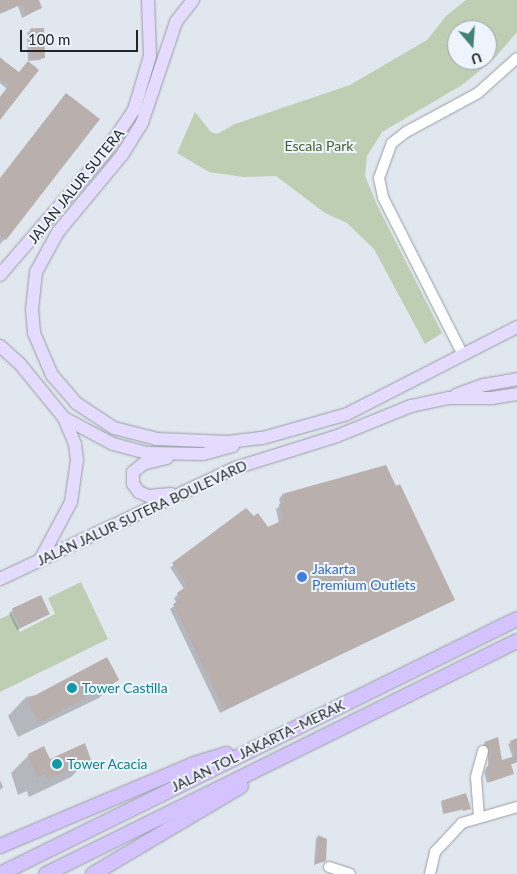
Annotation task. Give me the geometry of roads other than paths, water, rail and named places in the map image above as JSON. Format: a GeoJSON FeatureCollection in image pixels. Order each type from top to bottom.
{"type":"FeatureCollection","features":[{"type":"Feature","properties":{"kind":"highway","name":"JALAN TOL JAKARTA–MERAK"},"geometry":{"type":"LineString","coordinates":[[0,874],[517,619]]}},
{"type":"Feature","properties":{"kind":"highway","name":"JALAN TOL JAKARTA–MERAK"},"geometry":{"type":"LineString","coordinates":[[46,874],[517,641]]}},
{"type":"Feature","properties":{"kind":"highway"},"geometry":{"type":"LineString","coordinates":[[0,846],[194,764],[270,740]]}},
{"type":"Feature","properties":{"kind":"highway"},"geometry":{"type":"LineString","coordinates":[[94,874],[182,824],[294,752]]}},
{"type":"Feature","properties":{"kind":"main road","name":"JALAN JALUR SUTERA"},"geometry":{"type":"LineString","coordinates":[[0,275],[104,154],[134,110],[150,56],[148,0]]}},
{"type":"Feature","properties":{"kind":"main road","name":"JALAN JALUR SUTERA BOULEVARD"},"geometry":{"type":"LineString","coordinates":[[193,0],[176,22],[142,123],[122,155],[58,232],[42,260],[33,291],[34,333],[52,375],[76,403],[114,428],[181,441],[263,438],[347,414],[517,327]]}},
{"type":"Feature","properties":{"kind":"main road"},"geometry":{"type":"LineString","coordinates":[[0,346],[20,364],[64,418],[75,444],[76,481],[63,520],[40,560]]}},
{"type":"Feature","properties":{"kind":"main road"},"geometry":{"type":"LineString","coordinates":[[449,398],[484,385],[517,380]]}},
{"type":"Feature","properties":{"kind":"main road","name":"JALAN JALUR SUTERA BOULEVARD"},"geometry":{"type":"LineString","coordinates":[[0,579],[235,468],[337,436],[411,406],[449,398],[492,398],[517,394]]}},
{"type":"Feature","properties":{"kind":"main road"},"geometry":{"type":"LineString","coordinates":[[64,418],[98,437],[130,449],[203,454]]}},
{"type":"Feature","properties":{"kind":"main road"},"geometry":{"type":"LineString","coordinates":[[195,486],[174,494],[148,496],[139,492],[133,484],[133,472],[143,464],[203,454],[263,438]]}},
{"type":"Feature","properties":{"kind":"street"},"geometry":{"type":"LineString","coordinates":[[463,355],[383,197],[380,178],[392,143],[406,132],[478,93],[517,58]]}},
{"type":"Feature","properties":{"kind":"street"},"geometry":{"type":"LineString","coordinates":[[479,817],[476,777],[483,751]]}},
{"type":"Feature","properties":{"kind":"street"},"geometry":{"type":"LineString","coordinates":[[430,874],[434,855],[462,823],[517,807]]}},
{"type":"Feature","properties":{"kind":"street"},"geometry":{"type":"LineString","coordinates":[[329,868],[350,874]]}},
{"type":"Feature","properties":{"kind":"place","name":"Jakarta Premium Outlets"},"geometry":{"type":"Point","coordinates":[302,577]}},
{"type":"Feature","properties":{"kind":"place","name":"Tower Castilla"},"geometry":{"type":"Point","coordinates":[72,688]}},
{"type":"Feature","properties":{"kind":"place","name":"Tower Acacia"},"geometry":{"type":"Point","coordinates":[57,764]}},
{"type":"Feature","properties":{"kind":"park label","name":"Escala Park"},"geometry":{"type":"Point","coordinates":[319,146]}}]}
